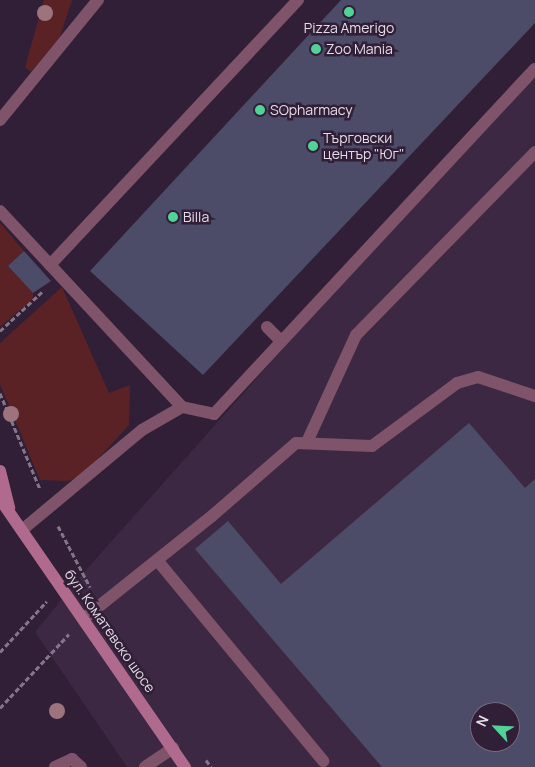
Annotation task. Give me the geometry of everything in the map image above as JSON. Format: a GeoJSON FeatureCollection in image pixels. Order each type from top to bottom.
{"type":"FeatureCollection","features":[{"type":"Feature","properties":{"kind":"main road","name":"бул. Коматевско шосе"},"geometry":{"type":"LineString","coordinates":[[0,471],[10,513]]}},
{"type":"Feature","properties":{"kind":"main road","name":"бул. Коматевско шосе"},"geometry":{"type":"LineString","coordinates":[[0,499],[185,767]]}},
{"type":"Feature","properties":{"kind":"lane"},"geometry":{"type":"LineString","coordinates":[[0,120],[98,0]]}},
{"type":"Feature","properties":{"kind":"lane"},"geometry":{"type":"LineString","coordinates":[[50,265],[298,0]]}},
{"type":"Feature","properties":{"kind":"lane"},"geometry":{"type":"LineString","coordinates":[[0,211],[50,265],[61,274],[182,407],[214,414],[535,69]]}},
{"type":"Feature","properties":{"kind":"lane"},"geometry":{"type":"LineString","coordinates":[[307,442],[356,335],[535,152]]}},
{"type":"Feature","properties":{"kind":"lane"},"geometry":{"type":"LineString","coordinates":[[267,328],[281,341]]}},
{"type":"Feature","properties":{"kind":"lane"},"geometry":{"type":"LineString","coordinates":[[83,618],[157,560],[296,443],[372,446],[457,383],[478,377],[535,396]]}},
{"type":"Feature","properties":{"kind":"lane"},"geometry":{"type":"LineString","coordinates":[[22,530],[142,430],[182,407]]}},
{"type":"Feature","properties":{"kind":"lane"},"geometry":{"type":"LineString","coordinates":[[157,560],[323,761]]}},
{"type":"Feature","properties":{"kind":"lane"},"geometry":{"type":"LineString","coordinates":[[145,767],[173,748]]}},
{"type":"Feature","properties":{"kind":"lane"},"geometry":{"type":"LineString","coordinates":[[55,767],[72,759],[81,767]]}},
{"type":"Feature","properties":{"kind":"path"},"geometry":{"type":"LineString","coordinates":[[0,332],[61,274]]}},
{"type":"Feature","properties":{"kind":"path"},"geometry":{"type":"LineString","coordinates":[[0,652],[60,586]]}},
{"type":"Feature","properties":{"kind":"path"},"geometry":{"type":"LineString","coordinates":[[0,708],[83,618]]}},
{"type":"Feature","properties":{"kind":"shaded area"},"geometry":{"type":"Polygon","coordinates":[[[44,0],[72,0],[60,37],[31,72],[25,67],[44,0]]]}},
{"type":"Feature","properties":{"kind":"shaded area"},"geometry":{"type":"Polygon","coordinates":[[[535,66],[535,767],[127,767],[35,632],[85,571],[535,66]]]}},
{"type":"Feature","properties":{"kind":"shaded area"},"geometry":{"type":"Polygon","coordinates":[[[0,223],[24,251],[8,266],[33,293],[33,299],[0,327],[0,223]]]}},
{"type":"Feature","properties":{"kind":"shaded area"},"geometry":{"type":"Polygon","coordinates":[[[62,287],[109,393],[130,385],[129,425],[84,474],[68,481],[40,480],[0,384],[0,343],[62,287]]]}},
{"type":"Feature","properties":{"kind":"building","name":"Търговски център \"Юг\""},"geometry":{"type":"Polygon","coordinates":[[[341,0],[535,0],[535,23],[203,375],[90,271],[341,0]]]}},
{"type":"Feature","properties":{"kind":"building"},"geometry":{"type":"Polygon","coordinates":[[[24,251],[51,281],[33,293],[8,266],[24,251]]]}},
{"type":"Feature","properties":{"kind":"building"},"geometry":{"type":"Polygon","coordinates":[[[469,423],[525,488],[535,479],[535,767],[382,767],[195,549],[228,521],[281,584],[469,423]]]}},
{"type":"Feature","properties":{"kind":"place","name":"Pizza Amerigo"},"geometry":{"type":"Point","coordinates":[349,12]}},
{"type":"Feature","properties":{"kind":"place","name":"Zoo Mania"},"geometry":{"type":"Point","coordinates":[316,49]}},
{"type":"Feature","properties":{"kind":"place","name":"SOpharmacy"},"geometry":{"type":"Point","coordinates":[260,110]}},
{"type":"Feature","properties":{"kind":"place","name":"Търговски център \"Юг\""},"geometry":{"type":"Point","coordinates":[313,146]}},
{"type":"Feature","properties":{"kind":"place","name":"Billa"},"geometry":{"type":"Point","coordinates":[173,217]}}]}
